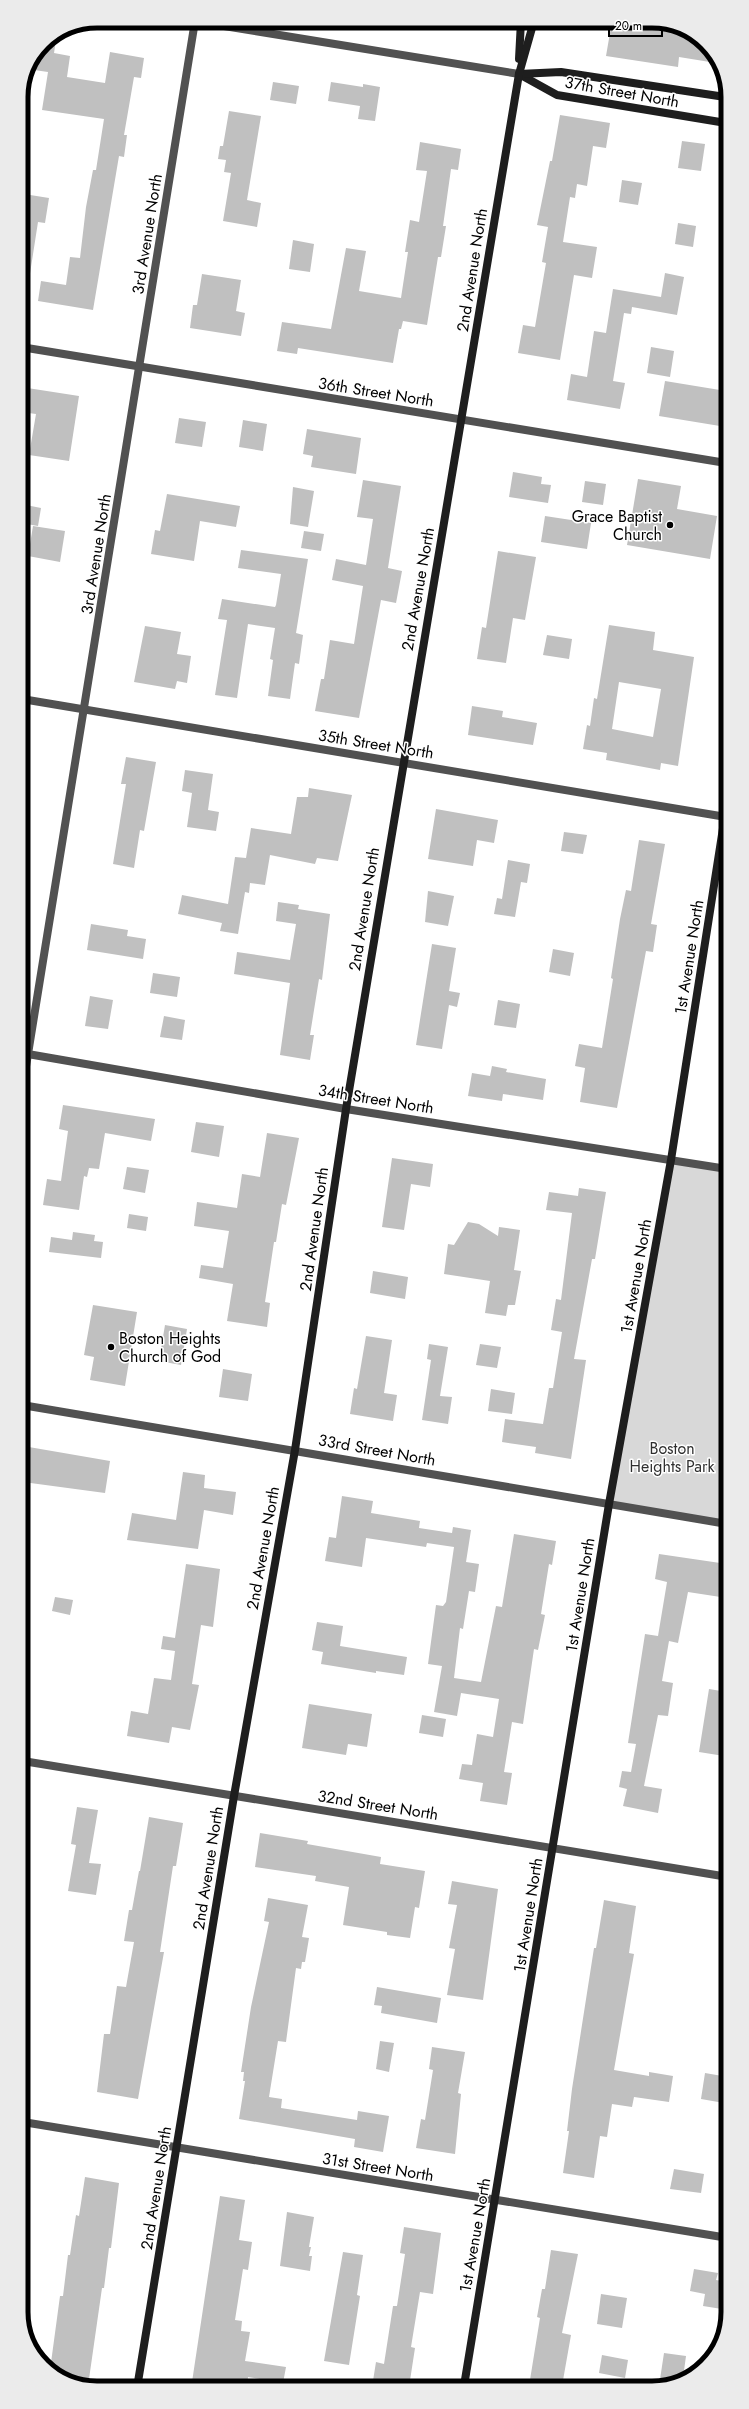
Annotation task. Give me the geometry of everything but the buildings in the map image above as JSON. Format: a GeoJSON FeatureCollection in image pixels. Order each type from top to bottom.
{"type":"FeatureCollection","features":[{"type":"Feature","properties":{"kind":"main road","name":"2nd Avenue North"},"geometry":{"type":"LineString","coordinates":[[519,74],[521,28]]}},
{"type":"Feature","properties":{"kind":"main road","name":"2nd Avenue North"},"geometry":{"type":"LineString","coordinates":[[138,2381],[234,1796],[295,1450],[346,1109],[402,763],[519,74],[532,28]]}},
{"type":"Feature","properties":{"kind":"main road","name":"37th Street North"},"geometry":{"type":"LineString","coordinates":[[519,74],[561,72],[721,96]]}},
{"type":"Feature","properties":{"kind":"main road","name":"37th Street North"},"geometry":{"type":"LineString","coordinates":[[519,74],[557,96],[721,122]]}},
{"type":"Feature","properties":{"kind":"main road","name":"1st Avenue North"},"geometry":{"type":"LineString","coordinates":[[465,2381],[554,1848],[609,1504],[671,1160],[721,845]]}},
{"type":"Feature","properties":{"kind":"street","name":"3rd Avenue North"},"geometry":{"type":"LineString","coordinates":[[28,1037],[85,710],[193,28]]}},
{"type":"Feature","properties":{"kind":"street","name":"37th Street North"},"geometry":{"type":"LineString","coordinates":[[237,28],[519,74]]}},
{"type":"Feature","properties":{"kind":"street","name":"36th Street North"},"geometry":{"type":"LineString","coordinates":[[28,348],[461,421],[721,462]]}},
{"type":"Feature","properties":{"kind":"street","name":"35th Street North"},"geometry":{"type":"LineString","coordinates":[[28,700],[402,763],[721,813]]}},
{"type":"Feature","properties":{"kind":"street","name":"34th Street North"},"geometry":{"type":"LineString","coordinates":[[28,1055],[346,1109],[721,1169]]}},
{"type":"Feature","properties":{"kind":"street","name":"33rd Street North"},"geometry":{"type":"LineString","coordinates":[[28,1406],[721,1523]]}},
{"type":"Feature","properties":{"kind":"street","name":"32nd Street North"},"geometry":{"type":"LineString","coordinates":[[28,1762],[721,1876]]}},
{"type":"Feature","properties":{"kind":"street","name":"31st Street North"},"geometry":{"type":"LineString","coordinates":[[28,2123],[721,2237]]}},
{"type":"Feature","properties":{"kind":"green space","name":"Boston Heights Park"},"geometry":{"type":"Polygon","coordinates":[[[671,1160],[721,1168],[721,1523],[609,1504],[671,1160]]]}},
{"type":"Feature","properties":{"kind":"place","name":"Grace Baptist Church"},"geometry":{"type":"Point","coordinates":[670,525]}},
{"type":"Feature","properties":{"kind":"place","name":"Boston Heights Church of God"},"geometry":{"type":"Point","coordinates":[111,1347]}}]}
